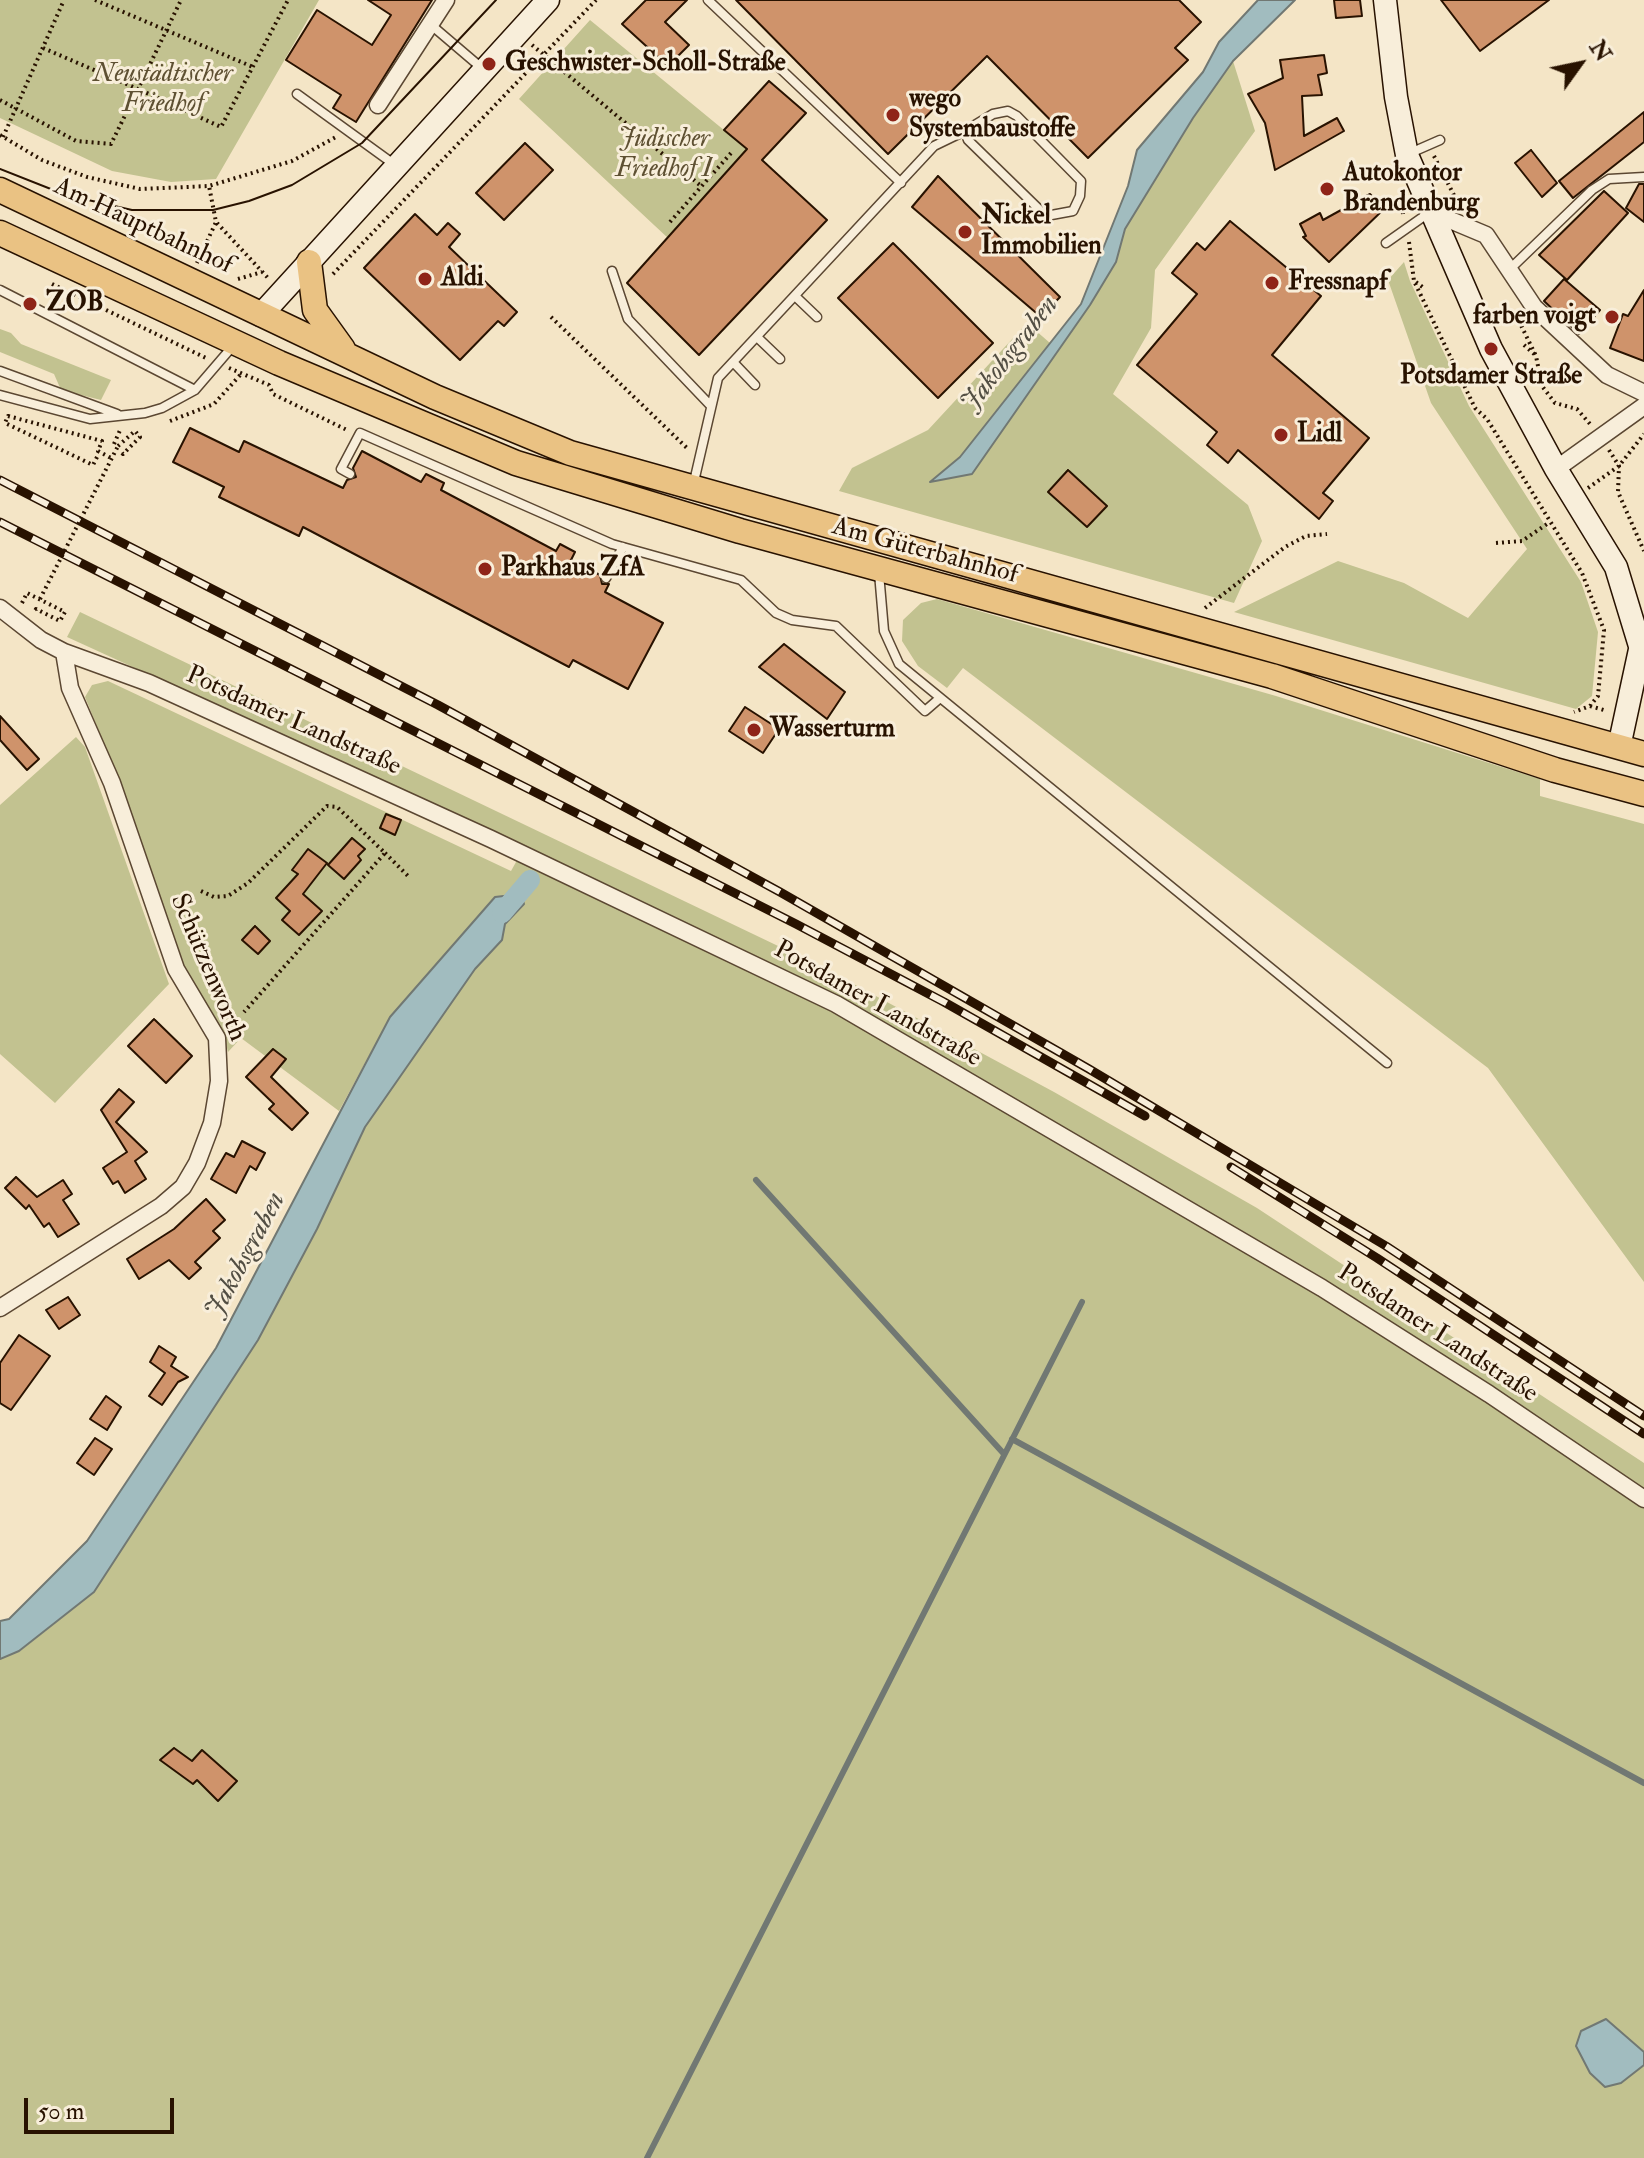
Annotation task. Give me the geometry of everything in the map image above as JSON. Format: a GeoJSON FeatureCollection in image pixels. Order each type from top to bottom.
{"type":"FeatureCollection","features":[{"type":"Feature","properties":{"kind":"main road","name":"Am Hauptbahnhof"},"geometry":{"type":"LineString","coordinates":[[0,190],[261,315]]}},
{"type":"Feature","properties":{"kind":"main road"},"geometry":{"type":"LineString","coordinates":[[0,233],[235,343],[261,315]]}},
{"type":"Feature","properties":{"kind":"main road"},"geometry":{"type":"LineString","coordinates":[[309,262],[310,295],[324,327],[348,354],[364,364]]}},
{"type":"Feature","properties":{"kind":"main road","name":"Am Güterbahnhof"},"geometry":{"type":"LineString","coordinates":[[261,315],[364,364],[570,453],[1619,747]]}},
{"type":"Feature","properties":{"kind":"main road","name":"Am Güterbahnhof"},"geometry":{"type":"LineString","coordinates":[[235,343],[516,463],[879,568],[1272,676],[1422,728],[1610,785]]}},
{"type":"Feature","properties":{"kind":"main road"},"geometry":{"type":"LineString","coordinates":[[879,568],[887,541]]}},
{"type":"Feature","properties":{"kind":"main road"},"geometry":{"type":"LineString","coordinates":[[1644,754],[1619,747],[1610,785],[1644,794]]}},
{"type":"Feature","properties":{"kind":"street"},"geometry":{"type":"LineString","coordinates":[[378,105],[446,0]]}},
{"type":"Feature","properties":{"kind":"street"},"geometry":{"type":"LineString","coordinates":[[261,315],[548,0]]}},
{"type":"Feature","properties":{"kind":"street"},"geometry":{"type":"LineString","coordinates":[[1385,0],[1396,97],[1407,155],[1491,349],[1556,469],[1616,567],[1642,652],[1619,747]]}},
{"type":"Feature","properties":{"kind":"street"},"geometry":{"type":"LineString","coordinates":[[1431,212],[1486,235],[1534,307],[1607,375],[1644,393]]}},
{"type":"Feature","properties":{"kind":"street"},"geometry":{"type":"LineString","coordinates":[[1556,469],[1644,406]]}},
{"type":"Feature","properties":{"kind":"street","name":"Potsdamer Landstraße"},"geometry":{"type":"LineString","coordinates":[[0,608],[41,640],[64,652],[149,683],[420,806],[836,1004],[1322,1288],[1489,1394],[1644,1499]]}},
{"type":"Feature","properties":{"kind":"street","name":"Schützenworth"},"geometry":{"type":"LineString","coordinates":[[0,1308],[161,1206],[183,1187],[197,1163],[212,1123],[219,1081],[217,1038],[176,969],[112,783],[70,688],[64,652]]}},
{"type":"Feature","properties":{"kind":"street"},"geometry":{"type":"LineString","coordinates":[[0,1287],[16,1297]]}},
{"type":"Feature","properties":{"kind":"lane"},"geometry":{"type":"LineString","coordinates":[[708,0],[901,183]]}},
{"type":"Feature","properties":{"kind":"lane"},"geometry":{"type":"LineString","coordinates":[[430,24],[484,71]]}},
{"type":"Feature","properties":{"kind":"lane"},"geometry":{"type":"LineString","coordinates":[[297,94],[395,166]]}},
{"type":"Feature","properties":{"kind":"lane"},"geometry":{"type":"LineString","coordinates":[[693,487],[718,378],[934,146],[993,114],[1008,111],[1017,116],[1081,181],[1080,196],[1073,211],[1046,216],[968,140],[965,131]]}},
{"type":"Feature","properties":{"kind":"lane"},"geometry":{"type":"LineString","coordinates":[[1407,155],[1440,140]]}},
{"type":"Feature","properties":{"kind":"lane"},"geometry":{"type":"LineString","coordinates":[[1509,270],[1592,190],[1609,179],[1644,177]]}},
{"type":"Feature","properties":{"kind":"lane"},"geometry":{"type":"LineString","coordinates":[[1386,243],[1431,212]]}},
{"type":"Feature","properties":{"kind":"lane"},"geometry":{"type":"LineString","coordinates":[[612,271],[628,319],[710,405]]}},
{"type":"Feature","properties":{"kind":"lane"},"geometry":{"type":"LineString","coordinates":[[0,290],[195,390]]}},
{"type":"Feature","properties":{"kind":"lane"},"geometry":{"type":"LineString","coordinates":[[795,296],[817,317]]}},
{"type":"Feature","properties":{"kind":"lane"},"geometry":{"type":"LineString","coordinates":[[757,337],[780,359]]}},
{"type":"Feature","properties":{"kind":"lane"},"geometry":{"type":"LineString","coordinates":[[0,395],[90,419],[162,408],[195,390],[235,343]]}},
{"type":"Feature","properties":{"kind":"lane"},"geometry":{"type":"LineString","coordinates":[[733,362],[755,385]]}},
{"type":"Feature","properties":{"kind":"lane"},"geometry":{"type":"LineString","coordinates":[[0,371],[121,416]]}},
{"type":"Feature","properties":{"kind":"lane"},"geometry":{"type":"LineString","coordinates":[[350,474],[341,469],[360,433],[623,547],[741,580],[776,613],[792,620],[836,626],[925,711],[940,698]]}},
{"type":"Feature","properties":{"kind":"lane"},"geometry":{"type":"LineString","coordinates":[[606,578],[623,547]]}},
{"type":"Feature","properties":{"kind":"lane"},"geometry":{"type":"LineString","coordinates":[[879,568],[884,631],[899,664],[1387,1063]]}},
{"type":"Feature","properties":{"kind":"path"},"geometry":{"type":"LineString","coordinates":[[64,0],[2,136],[53,164],[140,189],[209,186],[292,161],[341,134],[351,133]]}},
{"type":"Feature","properties":{"kind":"path"},"geometry":{"type":"LineString","coordinates":[[95,0],[253,67]]}},
{"type":"Feature","properties":{"kind":"path"},"geometry":{"type":"LineString","coordinates":[[0,100],[76,141],[111,144],[181,0]]}},
{"type":"Feature","properties":{"kind":"path"},"geometry":{"type":"LineString","coordinates":[[43,48],[221,127],[288,0]]}},
{"type":"Feature","properties":{"kind":"path"},"geometry":{"type":"LineString","coordinates":[[327,280],[596,0]]}},
{"type":"Feature","properties":{"kind":"path"},"geometry":{"type":"LineString","coordinates":[[544,55],[701,186]]}},
{"type":"Feature","properties":{"kind":"path"},"geometry":{"type":"LineString","coordinates":[[670,222],[731,153]]}},
{"type":"Feature","properties":{"kind":"path"},"geometry":{"type":"LineString","coordinates":[[216,222],[282,292]]}},
{"type":"Feature","properties":{"kind":"path"},"geometry":{"type":"LineString","coordinates":[[40,278],[269,385],[273,394],[358,436]]}},
{"type":"Feature","properties":{"kind":"path"},"geometry":{"type":"LineString","coordinates":[[1414,281],[1425,289]]}},
{"type":"Feature","properties":{"kind":"path"},"geometry":{"type":"LineString","coordinates":[[551,317],[699,460]]}},
{"type":"Feature","properties":{"kind":"path"},"geometry":{"type":"LineString","coordinates":[[1524,345],[1536,356]]}},
{"type":"Feature","properties":{"kind":"path"},"geometry":{"type":"LineString","coordinates":[[1475,408],[1476,398]]}},
{"type":"Feature","properties":{"kind":"path"},"geometry":{"type":"LineString","coordinates":[[97,457],[93,465],[5,423],[8,416],[102,441],[98,451],[111,458]]}},
{"type":"Feature","properties":{"kind":"path"},"geometry":{"type":"LineString","coordinates":[[40,599],[117,447],[121,427]]}},
{"type":"Feature","properties":{"kind":"path"},"geometry":{"type":"LineString","coordinates":[[135,431],[140,437],[123,454],[117,447],[135,431]]}},
{"type":"Feature","properties":{"kind":"path"},"geometry":{"type":"LineString","coordinates":[[1619,466],[1644,434]]}},
{"type":"Feature","properties":{"kind":"path"},"geometry":{"type":"LineString","coordinates":[[1496,543],[1522,541],[1550,522]]}},
{"type":"Feature","properties":{"kind":"path"},"geometry":{"type":"LineString","coordinates":[[1198,613],[1285,547],[1306,536],[1327,534]]}},
{"type":"Feature","properties":{"kind":"path"},"geometry":{"type":"LineString","coordinates":[[27,593],[65,612],[60,621],[36,609]]}},
{"type":"Feature","properties":{"kind":"path"},"geometry":{"type":"LineString","coordinates":[[1570,713],[1590,706]]}},
{"type":"Feature","properties":{"kind":"path"},"geometry":{"type":"LineString","coordinates":[[201,891],[214,897],[228,896],[248,883],[327,806],[337,807],[410,878]]}},
{"type":"Feature","properties":{"kind":"path"},"geometry":{"type":"LineString","coordinates":[[244,1012],[385,853]]}},
{"type":"Feature","properties":{"kind":"green space","name":"Neustädtischer Friedhof"},"geometry":{"type":"Polygon","coordinates":[[[0,0],[319,0],[216,179],[171,182],[112,171],[0,118],[0,0]]]}},
{"type":"Feature","properties":{"kind":"green space","name":"Jüdischer Friedhof I"},"geometry":{"type":"Polygon","coordinates":[[[590,20],[747,149],[669,239],[519,99],[590,20]]]}},
{"type":"Feature","properties":{"kind":"green space"},"geometry":{"type":"Polygon","coordinates":[[[1233,61],[1255,131],[1155,270],[1151,328],[1113,394],[1248,505],[1262,541],[1234,603],[839,491],[852,468],[928,430],[1027,323],[1050,343],[960,457],[931,481],[972,474],[1116,262],[1125,229],[1192,118],[1233,61]]]}},
{"type":"Feature","properties":{"kind":"green space"},"geometry":{"type":"Polygon","coordinates":[[[1404,262],[1469,406],[1581,582],[1598,632],[1592,696],[1576,709],[1234,612],[1338,561],[1404,583],[1468,618],[1527,549],[1431,403],[1388,280],[1404,262]]]}},
{"type":"Feature","properties":{"kind":"green space"},"geometry":{"type":"Polygon","coordinates":[[[0,329],[11,333],[21,344],[111,380],[101,400],[61,390],[54,374],[0,352],[0,329]]]}},
{"type":"Feature","properties":{"kind":"green space"},"geometry":{"type":"Polygon","coordinates":[[[937,599],[1276,696],[1540,779],[1540,796],[1644,824],[1644,1282],[1488,1068],[963,668],[947,688],[918,666],[902,641],[903,620],[921,603],[937,599]]]}},
{"type":"Feature","properties":{"kind":"green space"},"geometry":{"type":"Polygon","coordinates":[[[80,612],[822,967],[1054,1092],[1257,1208],[1644,1463],[1644,2052],[1606,2019],[1576,2046],[1590,2073],[1621,2083],[1644,2065],[1644,2158],[0,2158],[0,1659],[20,1651],[94,1592],[258,1340],[317,1229],[365,1127],[475,969],[502,940],[505,924],[390,1017],[339,1111],[241,1038],[228,1052],[224,1036],[178,964],[119,781],[85,697],[92,685],[108,681],[511,871],[525,846],[67,637],[80,612]]]}},
{"type":"Feature","properties":{"kind":"green space"},"geometry":{"type":"Polygon","coordinates":[[[76,737],[85,747],[169,984],[55,1103],[0,1054],[0,805],[76,737]]]}},
{"type":"Feature","properties":{"kind":"water"},"geometry":{"type":"Polygon","coordinates":[[[1258,0],[1295,0],[1233,61],[1193,118],[1125,229],[1116,262],[1090,305],[972,474],[930,482],[960,457],[1081,304],[1128,186],[1137,150],[1203,72],[1219,42],[1258,0]]]}},
{"type":"Feature","properties":{"kind":"water"},"geometry":{"type":"Polygon","coordinates":[[[521,894],[524,904],[505,924],[502,940],[475,969],[365,1127],[317,1229],[258,1340],[94,1592],[19,1651],[0,1659],[0,1621],[9,1619],[87,1541],[216,1348],[390,1017],[495,897],[521,894]]]}},
{"type":"Feature","properties":{"kind":"water"},"geometry":{"type":"Polygon","coordinates":[[[1606,2019],[1644,2052],[1644,2065],[1621,2083],[1605,2087],[1590,2073],[1576,2046],[1581,2031],[1606,2019]]]}},
{"type":"Feature","properties":{"kind":"building"},"geometry":{"type":"Polygon","coordinates":[[[368,0],[432,0],[356,122],[333,108],[341,95],[286,60],[317,10],[372,45],[391,15],[368,0]]]}},
{"type":"Feature","properties":{"kind":"building"},"geometry":{"type":"Polygon","coordinates":[[[646,0],[687,0],[665,22],[689,45],[668,66],[622,24],[646,0]]]}},
{"type":"Feature","properties":{"kind":"building"},"geometry":{"type":"Polygon","coordinates":[[[736,0],[1179,0],[1201,22],[1175,48],[1188,60],[1088,158],[987,56],[888,154],[736,0]]]}},
{"type":"Feature","properties":{"kind":"building"},"geometry":{"type":"Polygon","coordinates":[[[1334,0],[1360,0],[1362,16],[1336,18],[1334,0]]]}},
{"type":"Feature","properties":{"kind":"building"},"geometry":{"type":"Polygon","coordinates":[[[1441,0],[1549,0],[1480,51],[1441,0]]]}},
{"type":"Feature","properties":{"kind":"building"},"geometry":{"type":"Polygon","coordinates":[[[1324,55],[1327,73],[1318,75],[1322,95],[1302,96],[1304,136],[1337,118],[1344,131],[1275,170],[1265,123],[1248,94],[1283,78],[1280,60],[1324,55]]]}},
{"type":"Feature","properties":{"kind":"building"},"geometry":{"type":"Polygon","coordinates":[[[769,81],[806,113],[762,160],[827,220],[699,355],[627,283],[747,149],[724,130],[769,81]]]}},
{"type":"Feature","properties":{"kind":"building"},"geometry":{"type":"Polygon","coordinates":[[[1644,112],[1644,142],[1573,198],[1559,181],[1644,112]]]}},
{"type":"Feature","properties":{"kind":"building"},"geometry":{"type":"Polygon","coordinates":[[[525,143],[553,170],[504,220],[476,193],[525,143]]]}},
{"type":"Feature","properties":{"kind":"building"},"geometry":{"type":"Polygon","coordinates":[[[1531,150],[1557,183],[1542,197],[1515,163],[1531,150]]]}},
{"type":"Feature","properties":{"kind":"building"},"geometry":{"type":"Polygon","coordinates":[[[938,176],[1060,297],[1041,317],[912,207],[938,176]]]}},
{"type":"Feature","properties":{"kind":"building"},"geometry":{"type":"Polygon","coordinates":[[[1639,184],[1644,184],[1644,222],[1626,208],[1639,184]]]}},
{"type":"Feature","properties":{"kind":"building"},"geometry":{"type":"Polygon","coordinates":[[[1604,191],[1628,213],[1567,280],[1539,255],[1604,191]]]}},
{"type":"Feature","properties":{"kind":"building"},"geometry":{"type":"Polygon","coordinates":[[[1370,194],[1384,209],[1329,262],[1303,237],[1306,236],[1300,224],[1320,213],[1323,220],[1370,194]]]}},
{"type":"Feature","properties":{"kind":"building"},"geometry":{"type":"Polygon","coordinates":[[[415,214],[437,235],[448,223],[460,234],[449,247],[517,312],[504,326],[498,321],[460,360],[364,268],[415,214]]]}},
{"type":"Feature","properties":{"kind":"building"},"geometry":{"type":"Polygon","coordinates":[[[1230,221],[1321,296],[1272,355],[1369,438],[1323,493],[1333,501],[1319,519],[1238,450],[1228,463],[1207,445],[1217,432],[1137,365],[1197,294],[1172,273],[1197,243],[1205,250],[1230,221]]]}},
{"type":"Feature","properties":{"kind":"building"},"geometry":{"type":"Polygon","coordinates":[[[893,243],[993,343],[938,398],[838,298],[893,243]]]}},
{"type":"Feature","properties":{"kind":"building"},"geometry":{"type":"Polygon","coordinates":[[[1564,279],[1600,310],[1579,334],[1544,301],[1564,279]]]}},
{"type":"Feature","properties":{"kind":"building"},"geometry":{"type":"Polygon","coordinates":[[[1644,290],[1644,361],[1610,348],[1623,314],[1628,316],[1644,290]]]}},
{"type":"Feature","properties":{"kind":"building","name":"Parkhaus ZfA"},"geometry":{"type":"Polygon","coordinates":[[[190,428],[239,452],[244,441],[343,488],[347,480],[356,477],[353,468],[362,451],[421,482],[426,474],[444,483],[441,490],[556,551],[560,544],[575,552],[571,560],[600,575],[602,584],[609,584],[605,592],[663,623],[628,689],[573,660],[569,667],[303,527],[299,536],[219,497],[224,487],[173,462],[190,428]]]}},
{"type":"Feature","properties":{"kind":"building"},"geometry":{"type":"Polygon","coordinates":[[[1068,470],[1107,506],[1087,527],[1048,492],[1068,470]]]}},
{"type":"Feature","properties":{"kind":"building"},"geometry":{"type":"Polygon","coordinates":[[[784,644],[845,692],[827,719],[759,667],[784,644]]]}},
{"type":"Feature","properties":{"kind":"building","name":"Wasserturm"},"geometry":{"type":"Polygon","coordinates":[[[745,707],[779,729],[763,753],[729,731],[745,707]]]}},
{"type":"Feature","properties":{"kind":"building"},"geometry":{"type":"Polygon","coordinates":[[[0,716],[39,759],[27,770],[0,740],[0,716]]]}},
{"type":"Feature","properties":{"kind":"building"},"geometry":{"type":"Polygon","coordinates":[[[386,814],[401,820],[395,835],[380,828],[386,814]]]}},
{"type":"Feature","properties":{"kind":"building"},"geometry":{"type":"Polygon","coordinates":[[[352,838],[365,849],[358,856],[361,860],[344,879],[328,865],[352,838]]]}},
{"type":"Feature","properties":{"kind":"building"},"geometry":{"type":"Polygon","coordinates":[[[308,849],[327,863],[303,894],[322,911],[299,935],[282,920],[290,911],[276,898],[298,874],[292,870],[308,849]]]}},
{"type":"Feature","properties":{"kind":"building"},"geometry":{"type":"Polygon","coordinates":[[[255,926],[270,941],[258,954],[242,940],[255,926]]]}},
{"type":"Feature","properties":{"kind":"building"},"geometry":{"type":"Polygon","coordinates":[[[154,1019],[192,1056],[166,1083],[128,1046],[154,1019]]]}},
{"type":"Feature","properties":{"kind":"building"},"geometry":{"type":"Polygon","coordinates":[[[273,1049],[286,1059],[271,1077],[308,1113],[292,1130],[269,1109],[274,1104],[246,1077],[273,1049]]]}},
{"type":"Feature","properties":{"kind":"building"},"geometry":{"type":"Polygon","coordinates":[[[119,1089],[134,1102],[116,1122],[147,1152],[135,1161],[146,1179],[125,1193],[118,1181],[113,1184],[103,1168],[127,1152],[101,1110],[119,1089]]]}},
{"type":"Feature","properties":{"kind":"building"},"geometry":{"type":"Polygon","coordinates":[[[242,1141],[265,1153],[256,1170],[250,1166],[236,1193],[211,1179],[226,1153],[234,1157],[242,1141]]]}},
{"type":"Feature","properties":{"kind":"building"},"geometry":{"type":"Polygon","coordinates":[[[16,1177],[37,1197],[63,1180],[72,1194],[63,1200],[79,1224],[58,1237],[49,1223],[44,1227],[29,1205],[26,1209],[5,1188],[16,1177]]]}},
{"type":"Feature","properties":{"kind":"building"},"geometry":{"type":"Polygon","coordinates":[[[206,1199],[225,1220],[213,1231],[220,1238],[195,1262],[201,1268],[189,1279],[169,1260],[139,1279],[127,1259],[174,1229],[206,1199]]]}},
{"type":"Feature","properties":{"kind":"building"},"geometry":{"type":"Polygon","coordinates":[[[68,1297],[80,1315],[59,1329],[46,1310],[68,1297]]]}},
{"type":"Feature","properties":{"kind":"building"},"geometry":{"type":"Polygon","coordinates":[[[19,1335],[50,1356],[11,1410],[0,1403],[0,1363],[19,1335]]]}},
{"type":"Feature","properties":{"kind":"building"},"geometry":{"type":"Polygon","coordinates":[[[159,1346],[176,1357],[171,1366],[188,1377],[178,1382],[162,1405],[149,1396],[165,1373],[150,1362],[159,1346]]]}},
{"type":"Feature","properties":{"kind":"building"},"geometry":{"type":"Polygon","coordinates":[[[106,1396],[121,1407],[107,1430],[90,1419],[106,1396]]]}},
{"type":"Feature","properties":{"kind":"building"},"geometry":{"type":"Polygon","coordinates":[[[95,1438],[112,1449],[94,1475],[77,1463],[95,1438]]]}},
{"type":"Feature","properties":{"kind":"building"},"geometry":{"type":"Polygon","coordinates":[[[174,1748],[192,1761],[202,1750],[237,1781],[218,1801],[197,1780],[193,1784],[160,1760],[174,1748]]]}},
{"type":"Feature","properties":{"kind":"waterway","name":"Jakobsgraben"},"geometry":{"type":"LineString","coordinates":[[502,913],[530,880]]}},
{"type":"Feature","properties":{"kind":"waterway"},"geometry":{"type":"LineString","coordinates":[[756,1180],[1004,1454]]}},
{"type":"Feature","properties":{"kind":"waterway"},"geometry":{"type":"LineString","coordinates":[[647,2158],[1082,1302]]}},
{"type":"Feature","properties":{"kind":"waterway"},"geometry":{"type":"LineString","coordinates":[[1012,1439],[1644,1783]]}},
{"type":"Feature","properties":{"kind":"tram line"},"geometry":{"type":"LineString","coordinates":[[0,169],[66,195],[132,210],[213,210],[249,201],[292,185],[362,143],[496,0]]}},
{"type":"Feature","properties":{"kind":"railway"},"geometry":{"type":"LineString","coordinates":[[0,480],[438,705],[780,892],[1089,1069],[1386,1246],[1644,1416]]}},
{"type":"Feature","properties":{"kind":"railway"},"geometry":{"type":"LineString","coordinates":[[0,522],[796,924],[944,1002],[1145,1116]]}},
{"type":"Feature","properties":{"kind":"railway"},"geometry":{"type":"LineString","coordinates":[[1231,1167],[1377,1258],[1644,1434]]}},
{"type":"Feature","properties":{"kind":"place","name":"Geschwister-Scholl-Straße"},"geometry":{"type":"Point","coordinates":[489,64]}},
{"type":"Feature","properties":{"kind":"place","name":"wego Systembaustoffe"},"geometry":{"type":"Point","coordinates":[893,115]}},
{"type":"Feature","properties":{"kind":"place","name":"Autokontor Brandenburg"},"geometry":{"type":"Point","coordinates":[1327,189]}},
{"type":"Feature","properties":{"kind":"place","name":"Nickel Immobilien"},"geometry":{"type":"Point","coordinates":[965,232]}},
{"type":"Feature","properties":{"kind":"place","name":"Aldi"},"geometry":{"type":"Point","coordinates":[425,279]}},
{"type":"Feature","properties":{"kind":"place","name":"Fressnapf"},"geometry":{"type":"Point","coordinates":[1272,283]}},
{"type":"Feature","properties":{"kind":"place","name":"ZOB"},"geometry":{"type":"Point","coordinates":[30,304]}},
{"type":"Feature","properties":{"kind":"place","name":"farben voigt"},"geometry":{"type":"Point","coordinates":[1612,317]}},
{"type":"Feature","properties":{"kind":"place","name":"Potsdamer Straße"},"geometry":{"type":"Point","coordinates":[1491,349]}},
{"type":"Feature","properties":{"kind":"place","name":"Lidl"},"geometry":{"type":"Point","coordinates":[1281,435]}},
{"type":"Feature","properties":{"kind":"place","name":"Parkhaus ZfA"},"geometry":{"type":"Point","coordinates":[485,569]}},
{"type":"Feature","properties":{"kind":"place","name":"Wasserturm"},"geometry":{"type":"Point","coordinates":[754,730]}}]}
